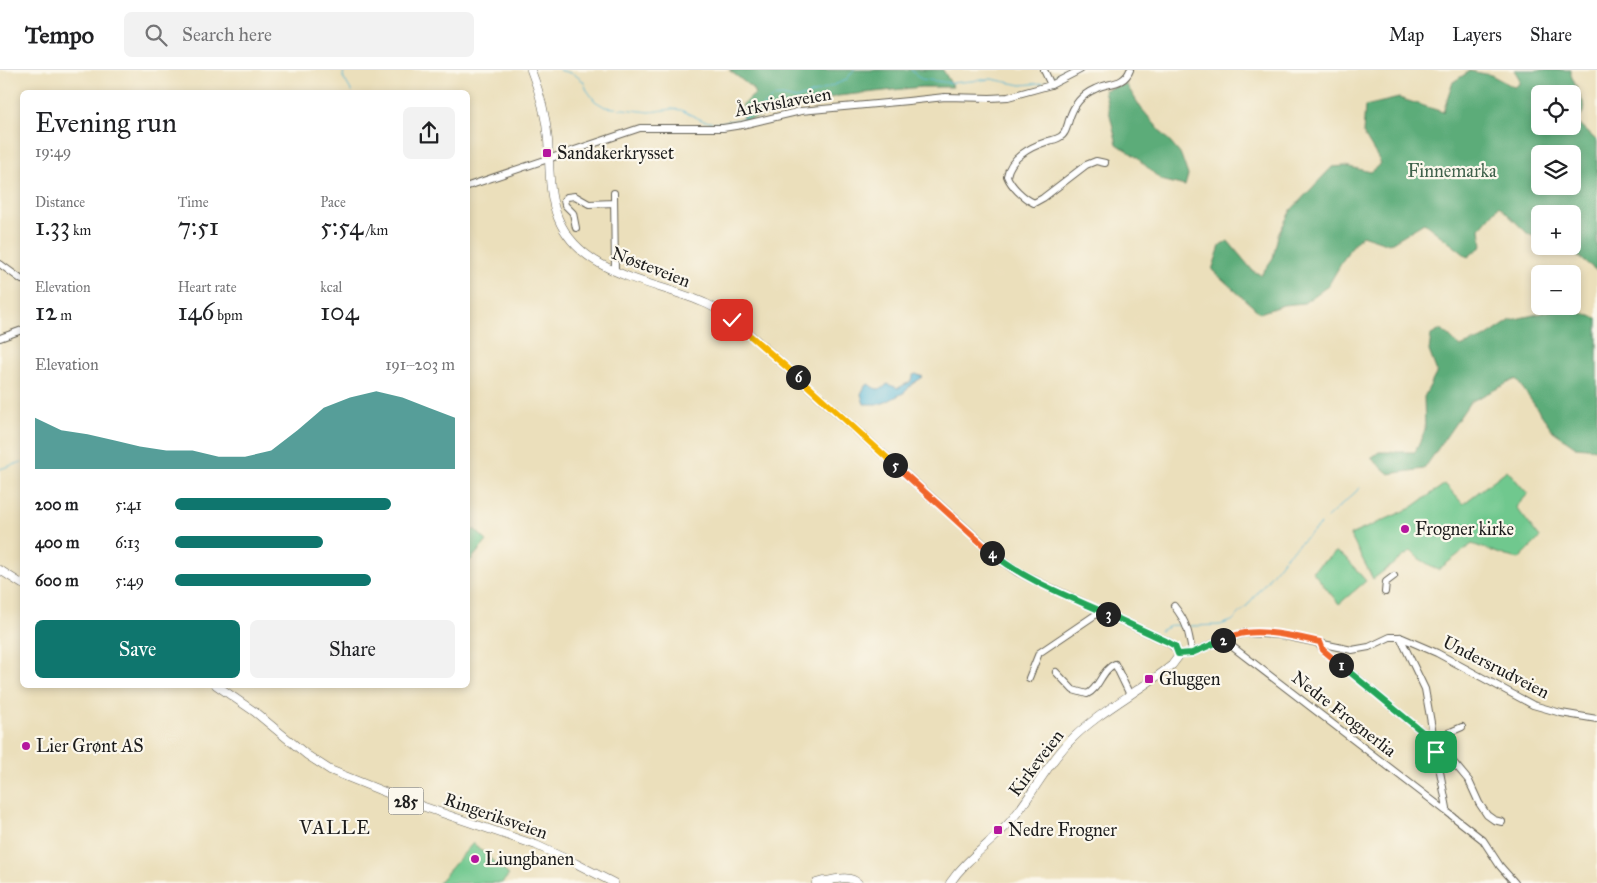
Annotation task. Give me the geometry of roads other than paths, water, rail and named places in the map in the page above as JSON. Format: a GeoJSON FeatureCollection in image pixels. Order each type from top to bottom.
{"type":"FeatureCollection","features":[{"type":"Feature","properties":{"kind":"main road","name":"Nøsteveien"},"geometry":{"type":"LineString","coordinates":[[531,70],[544,112],[552,196],[557,215],[564,231],[582,252],[596,262],[615,271],[698,300],[732,320],[1001,560],[1028,577],[1166,641],[1177,652]]}},
{"type":"Feature","properties":{"kind":"main road"},"geometry":{"type":"LineString","coordinates":[[0,570],[20,584]]}},
{"type":"Feature","properties":{"kind":"main road"},"geometry":{"type":"LineString","coordinates":[[0,575],[20,584]]}},
{"type":"Feature","properties":{"kind":"main road","name":"Kirkeveien"},"geometry":{"type":"LineString","coordinates":[[950,883],[964,866],[1012,820],[1056,756],[1069,741],[1085,727],[1170,667],[1176,660],[1177,652]]}},
{"type":"Feature","properties":{"kind":"main road","name":"Ringeriksveien"},"geometry":{"type":"LineString","coordinates":[[220,688],[254,712],[311,759],[330,770],[432,810],[536,845],[575,862],[614,883]]}},
{"type":"Feature","properties":{"kind":"main road"},"geometry":{"type":"LineString","coordinates":[[816,883],[845,878],[855,880],[858,883]]}},
{"type":"Feature","properties":{"kind":"main road"},"geometry":{"type":"LineString","coordinates":[[842,883],[858,883]]}},
{"type":"Feature","properties":{"kind":"street"},"geometry":{"type":"LineString","coordinates":[[1044,70],[1049,82]]}},
{"type":"Feature","properties":{"kind":"street","name":"Årkvislaveien"},"geometry":{"type":"LineString","coordinates":[[470,185],[640,128],[712,129],[732,127],[801,111],[945,97],[999,98],[1018,94],[1080,70]]}},
{"type":"Feature","properties":{"kind":"street"},"geometry":{"type":"LineString","coordinates":[[1104,163],[1096,161],[1082,168],[1034,203],[1020,193],[1006,176],[1012,164],[1027,150],[1061,136],[1066,130],[1073,108],[1081,98],[1094,89],[1123,80],[1130,70]]}},
{"type":"Feature","properties":{"kind":"street"},"geometry":{"type":"LineString","coordinates":[[614,194],[615,271]]}},
{"type":"Feature","properties":{"kind":"street"},"geometry":{"type":"LineString","coordinates":[[576,228],[573,213],[564,205],[564,200],[567,196],[575,196],[589,204],[614,203]]}},
{"type":"Feature","properties":{"kind":"street"},"geometry":{"type":"LineString","coordinates":[[0,264],[20,279]]}},
{"type":"Feature","properties":{"kind":"street"},"geometry":{"type":"LineString","coordinates":[[0,338],[20,331]]}},
{"type":"Feature","properties":{"kind":"street"},"geometry":{"type":"LineString","coordinates":[[1385,592],[1386,582],[1394,576]]}},
{"type":"Feature","properties":{"kind":"street"},"geometry":{"type":"LineString","coordinates":[[1174,606],[1188,626],[1192,653]]}},
{"type":"Feature","properties":{"kind":"street"},"geometry":{"type":"LineString","coordinates":[[1029,678],[1039,653],[1101,611]]}},
{"type":"Feature","properties":{"kind":"street"},"geometry":{"type":"LineString","coordinates":[[1177,652],[1192,653],[1240,634],[1253,632],[1280,635],[1357,650],[1370,647],[1384,639],[1400,637],[1426,689],[1432,734],[1446,801],[1446,811]]}},
{"type":"Feature","properties":{"kind":"street","name":"Undersrudveien"},"geometry":{"type":"LineString","coordinates":[[1400,637],[1442,655],[1533,705],[1558,712],[1597,718]]}},
{"type":"Feature","properties":{"kind":"street","name":"Nedre Frognerlia"},"geometry":{"type":"LineString","coordinates":[[1225,640],[1482,840],[1500,866],[1515,883]]}},
{"type":"Feature","properties":{"kind":"street"},"geometry":{"type":"LineString","coordinates":[[1320,642],[1320,646],[1326,652],[1433,739],[1454,760],[1469,781],[1487,815],[1494,820],[1502,822]]}},
{"type":"Feature","properties":{"kind":"street"},"geometry":{"type":"LineString","coordinates":[[1056,672],[1060,679],[1073,690],[1087,694],[1094,690],[1106,670],[1115,664],[1130,695]]}},
{"type":"Feature","properties":{"kind":"street"},"geometry":{"type":"LineString","coordinates":[[1433,739],[1462,727]]}},
{"type":"Feature","properties":{"kind":"water"},"geometry":{"type":"Polygon","coordinates":[[[916,374],[923,377],[912,384],[905,392],[880,404],[864,404],[861,394],[865,386],[869,384],[880,389],[887,384],[898,388],[910,382],[913,375],[916,374]]]}},
{"type":"Feature","properties":{"kind":"waterway"},"geometry":{"type":"LineString","coordinates":[[344,70],[343,77],[351,90]]}},
{"type":"Feature","properties":{"kind":"waterway"},"geometry":{"type":"LineString","coordinates":[[559,70],[574,74],[583,81],[595,101],[605,107],[650,112],[672,109],[681,110],[704,121],[716,123],[736,120],[753,114],[774,97],[782,96],[796,99],[817,92],[846,80],[854,70]]}},
{"type":"Feature","properties":{"kind":"waterway"},"geometry":{"type":"LineString","coordinates":[[911,70],[921,79],[951,83],[992,79],[1021,85],[1043,83],[1045,81]]}},
{"type":"Feature","properties":{"kind":"waterway"},"geometry":{"type":"LineString","coordinates":[[1051,78],[1063,70]]}},
{"type":"Feature","properties":{"kind":"waterway"},"geometry":{"type":"LineString","coordinates":[[0,469],[20,463]]}},
{"type":"Feature","properties":{"kind":"waterway"},"geometry":{"type":"LineString","coordinates":[[1327,518],[1360,488]]}},
{"type":"Feature","properties":{"kind":"waterway"},"geometry":{"type":"LineString","coordinates":[[1190,626],[1220,625],[1232,621],[1246,607],[1288,554],[1321,524]]}},
{"type":"Feature","properties":{"kind":"waterway"},"geometry":{"type":"LineString","coordinates":[[1159,631],[1173,625],[1183,626]]}},
{"type":"Feature","properties":{"kind":"place","name":"Sandakerkrysset"},"geometry":{"type":"Point","coordinates":[547,153]}},
{"type":"Feature","properties":{"kind":"place","name":"Frogner kirke"},"geometry":{"type":"Point","coordinates":[1405,529]}},
{"type":"Feature","properties":{"kind":"place","name":"Gluggen"},"geometry":{"type":"Point","coordinates":[1149,679]}},
{"type":"Feature","properties":{"kind":"place","name":"Lier Grønt AS"},"geometry":{"type":"Point","coordinates":[26,746]}},
{"type":"Feature","properties":{"kind":"place","name":"Nedre Frogner"},"geometry":{"type":"Point","coordinates":[998,830]}},
{"type":"Feature","properties":{"kind":"place","name":"Liungbanen"},"geometry":{"type":"Point","coordinates":[475,859]}},
{"type":"Feature","properties":{"kind":"district","name":"VALLE"},"geometry":{"type":"Point","coordinates":[335,827]}},
{"type":"Feature","properties":{"kind":"park label","name":"Finnemarka"},"geometry":{"type":"Point","coordinates":[1452,171]}}]}
